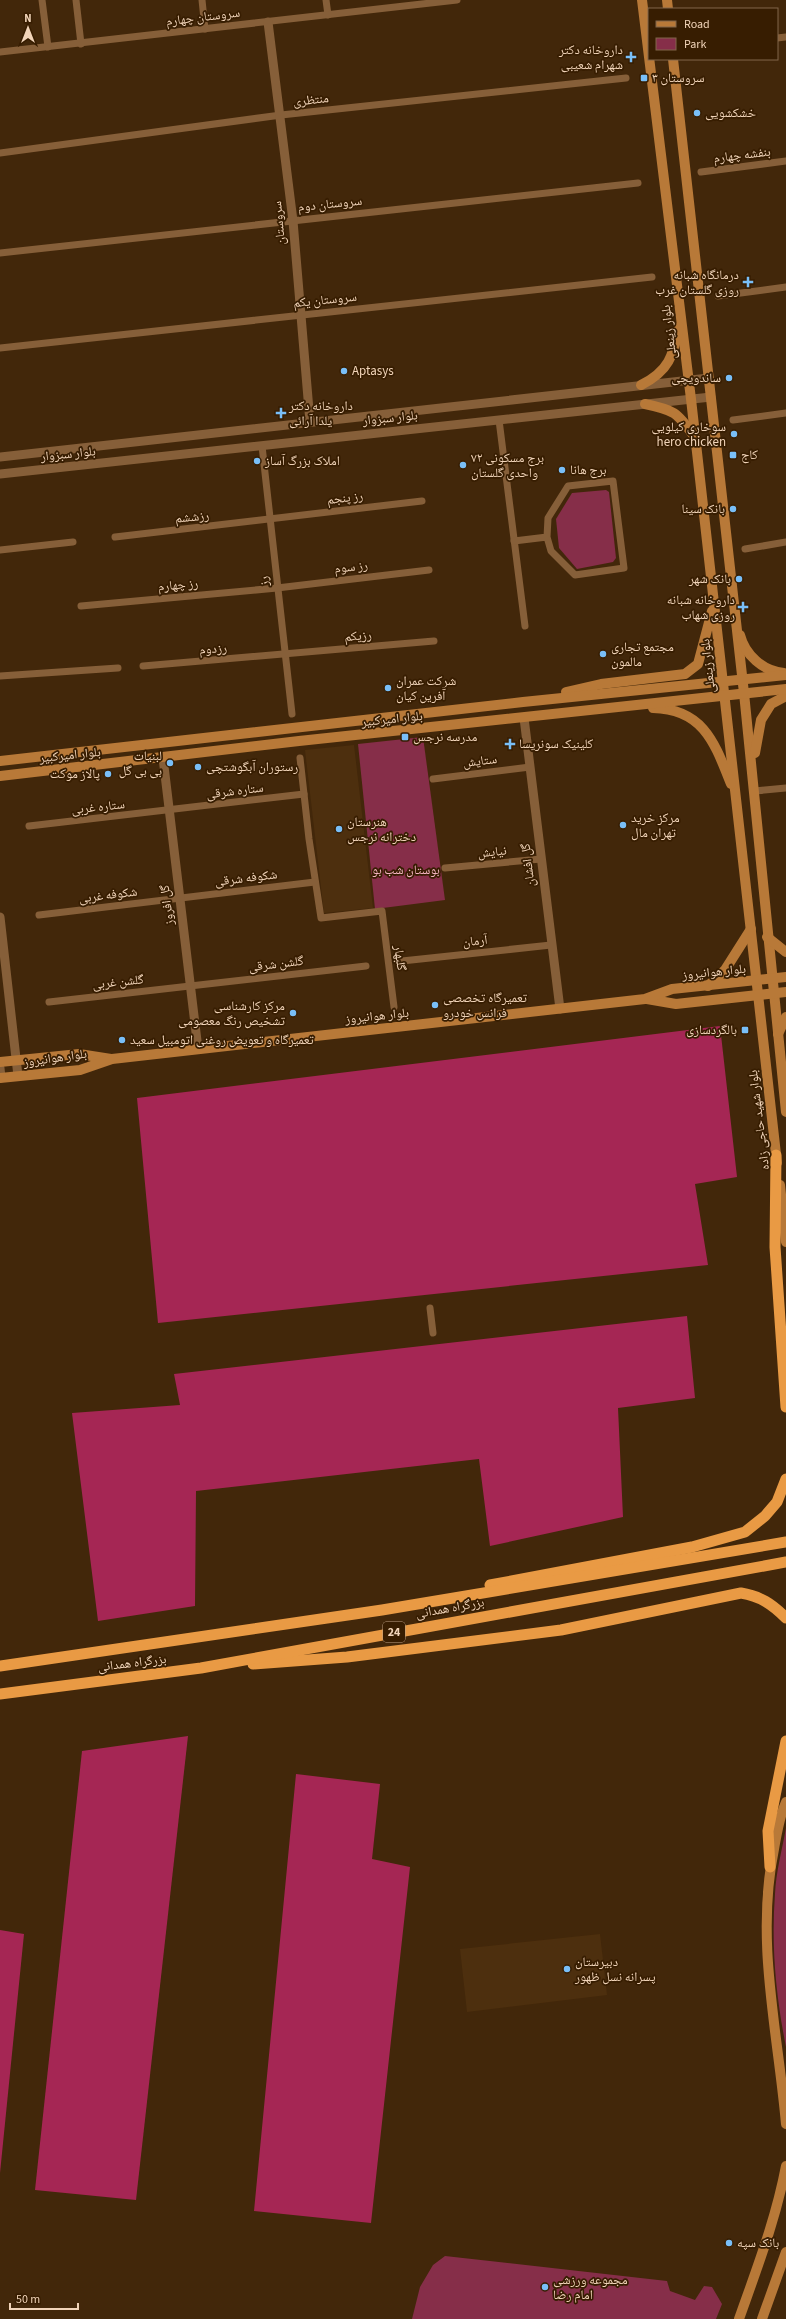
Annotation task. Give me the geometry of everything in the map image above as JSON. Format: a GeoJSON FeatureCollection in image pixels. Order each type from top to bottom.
{"type":"FeatureCollection","features":[{"type":"Feature","properties":{"kind":"highway"},"geometry":{"type":"LineString","coordinates":[[776,1155],[775,1247],[786,1407]]}},
{"type":"Feature","properties":{"kind":"highway"},"geometry":{"type":"LineString","coordinates":[[382,1610],[516,1579],[723,1540],[745,1532],[765,1516],[777,1502],[786,1479]]}},
{"type":"Feature","properties":{"kind":"highway","name":"بزرگراه همدانی"},"geometry":{"type":"LineString","coordinates":[[0,1666],[382,1610],[786,1542]]}},
{"type":"Feature","properties":{"kind":"highway","name":"بزرگراه همدانی"},"geometry":{"type":"LineString","coordinates":[[0,1694],[201,1668],[722,1572],[786,1562]]}},
{"type":"Feature","properties":{"kind":"highway"},"geometry":{"type":"LineString","coordinates":[[201,1668],[347,1657],[554,1631],[741,1593],[757,1595],[773,1605],[786,1618]]}},
{"type":"Feature","properties":{"kind":"highway"},"geometry":{"type":"LineString","coordinates":[[770,1867],[768,1831],[786,1740]]}},
{"type":"Feature","properties":{"kind":"main road","name":"بلوار زینعلی"},"geometry":{"type":"LineString","coordinates":[[642,0],[648,50]]}},
{"type":"Feature","properties":{"kind":"main road","name":"بلوار زینعلی"},"geometry":{"type":"LineString","coordinates":[[649,60],[696,439],[758,995]]}},
{"type":"Feature","properties":{"kind":"main road"},"geometry":{"type":"LineString","coordinates":[[673,60],[709,378],[732,601],[744,693],[755,796],[767,937],[786,1112]]}},
{"type":"Feature","properties":{"kind":"main road"},"geometry":{"type":"LineString","coordinates":[[641,386],[654,379],[663,370],[673,354],[680,317]]}},
{"type":"Feature","properties":{"kind":"main road"},"geometry":{"type":"LineString","coordinates":[[645,404],[666,409],[680,416],[696,439]]}},
{"type":"Feature","properties":{"kind":"main road"},"geometry":{"type":"LineString","coordinates":[[523,702],[602,684],[685,674],[698,664],[702,654],[714,601]]}},
{"type":"Feature","properties":{"kind":"main road"},"geometry":{"type":"LineString","coordinates":[[732,601],[741,638],[749,655],[762,666],[786,674]]}},
{"type":"Feature","properties":{"kind":"main road","name":"بلوار امیرکبیر"},"geometry":{"type":"LineString","coordinates":[[0,762],[523,702],[786,674]]}},
{"type":"Feature","properties":{"kind":"main road","name":"بلوار امیرکبیر"},"geometry":{"type":"LineString","coordinates":[[0,776],[299,741],[786,689]]}},
{"type":"Feature","properties":{"kind":"main road"},"geometry":{"type":"LineString","coordinates":[[755,796],[755,745],[761,720],[771,704],[786,696]]}},
{"type":"Feature","properties":{"kind":"main road"},"geometry":{"type":"LineString","coordinates":[[615,708],[664,708],[686,715],[703,726],[712,742],[735,796]]}},
{"type":"Feature","properties":{"kind":"main road"},"geometry":{"type":"LineString","coordinates":[[708,986],[725,970],[751,929]]}},
{"type":"Feature","properties":{"kind":"main road"},"geometry":{"type":"LineString","coordinates":[[767,937],[786,952]]}},
{"type":"Feature","properties":{"kind":"main road","name":"بلوار هوانیروز"},"geometry":{"type":"LineString","coordinates":[[1,1078],[80,1070],[112,1059],[645,999],[672,989],[786,977]]}},
{"type":"Feature","properties":{"kind":"main road","name":"بلوار هوانیروز"},"geometry":{"type":"LineString","coordinates":[[645,999],[676,1004],[786,992]]}},
{"type":"Feature","properties":{"kind":"main road","name":"بلوار شهید حاجی زاده"},"geometry":{"type":"LineString","coordinates":[[758,995],[786,1242]]}},
{"type":"Feature","properties":{"kind":"main road"},"geometry":{"type":"LineString","coordinates":[[777,1036],[786,1017]]}},
{"type":"Feature","properties":{"kind":"main road","name":"بلوار هوانیروز"},"geometry":{"type":"LineString","coordinates":[[0,1062],[78,1054],[112,1059]]}},
{"type":"Feature","properties":{"kind":"main road"},"geometry":{"type":"LineString","coordinates":[[786,1792],[770,1867],[767,1906],[768,1970],[786,2124]]}},
{"type":"Feature","properties":{"kind":"main road"},"geometry":{"type":"LineString","coordinates":[[781,1813],[786,1802]]}},
{"type":"Feature","properties":{"kind":"main road"},"geometry":{"type":"LineString","coordinates":[[739,2319],[770,2232],[780,2198],[786,2166]]}},
{"type":"Feature","properties":{"kind":"main road"},"geometry":{"type":"LineString","coordinates":[[762,2319],[786,2252]]}},
{"type":"Feature","properties":{"kind":"street"},"geometry":{"type":"LineString","coordinates":[[42,0],[48,47]]}},
{"type":"Feature","properties":{"kind":"street"},"geometry":{"type":"LineString","coordinates":[[76,0],[81,44]]}},
{"type":"Feature","properties":{"kind":"street"},"geometry":{"type":"LineString","coordinates":[[202,0],[206,29]]}},
{"type":"Feature","properties":{"kind":"street"},"geometry":{"type":"LineString","coordinates":[[326,0],[328,15]]}},
{"type":"Feature","properties":{"kind":"street","name":"سروستان چهارم"},"geometry":{"type":"LineString","coordinates":[[0,52],[81,44],[457,0]]}},
{"type":"Feature","properties":{"kind":"street","name":"سروستان"},"geometry":{"type":"LineString","coordinates":[[268,22],[281,115],[293,221],[310,422]]}},
{"type":"Feature","properties":{"kind":"street","name":"منتظری"},"geometry":{"type":"LineString","coordinates":[[0,153],[281,115],[626,78]]}},
{"type":"Feature","properties":{"kind":"street","name":"بنفشه چهارم"},"geometry":{"type":"LineString","coordinates":[[701,172],[786,161]]}},
{"type":"Feature","properties":{"kind":"street","name":"سروستان دوم"},"geometry":{"type":"LineString","coordinates":[[0,253],[638,183]]}},
{"type":"Feature","properties":{"kind":"street","name":"سروستان یکم"},"geometry":{"type":"LineString","coordinates":[[0,348],[652,277]]}},
{"type":"Feature","properties":{"kind":"street"},"geometry":{"type":"LineString","coordinates":[[718,296],[786,286]]}},
{"type":"Feature","properties":{"kind":"street","name":"بلوار سبزوار"},"geometry":{"type":"LineString","coordinates":[[0,457],[709,378]]}},
{"type":"Feature","properties":{"kind":"street","name":"بلوار سبزوار"},"geometry":{"type":"LineString","coordinates":[[0,474],[711,397]]}},
{"type":"Feature","properties":{"kind":"street"},"geometry":{"type":"LineString","coordinates":[[733,420],[786,413]]}},
{"type":"Feature","properties":{"kind":"street"},"geometry":{"type":"LineString","coordinates":[[499,420],[525,626]]}},
{"type":"Feature","properties":{"kind":"street","name":"رز"},"geometry":{"type":"LineString","coordinates":[[262,446],[292,714]]}},
{"type":"Feature","properties":{"kind":"street"},"geometry":{"type":"LineString","coordinates":[[613,481],[624,568],[575,575],[551,551],[547,537],[548,518],[568,486],[613,481]]}},
{"type":"Feature","properties":{"kind":"street","name":"رز پنجم"},"geometry":{"type":"LineString","coordinates":[[271,520],[422,501]]}},
{"type":"Feature","properties":{"kind":"street","name":"رزششم"},"geometry":{"type":"LineString","coordinates":[[115,537],[271,520]]}},
{"type":"Feature","properties":{"kind":"street"},"geometry":{"type":"LineString","coordinates":[[514,541],[547,537]]}},
{"type":"Feature","properties":{"kind":"street"},"geometry":{"type":"LineString","coordinates":[[0,550],[74,542]]}},
{"type":"Feature","properties":{"kind":"street"},"geometry":{"type":"LineString","coordinates":[[744,549],[786,542]]}},
{"type":"Feature","properties":{"kind":"street","name":"رز سوم"},"geometry":{"type":"LineString","coordinates":[[277,588],[429,570]]}},
{"type":"Feature","properties":{"kind":"street","name":"رز چهارم"},"geometry":{"type":"LineString","coordinates":[[81,606],[277,588]]}},
{"type":"Feature","properties":{"kind":"street","name":"رزیکم"},"geometry":{"type":"LineString","coordinates":[[285,655],[434,641]]}},
{"type":"Feature","properties":{"kind":"street","name":"رزدوم"},"geometry":{"type":"LineString","coordinates":[[143,666],[285,655]]}},
{"type":"Feature","properties":{"kind":"street"},"geometry":{"type":"LineString","coordinates":[[0,676],[118,668]]}},
{"type":"Feature","properties":{"kind":"street","name":"گل افشان"},"geometry":{"type":"LineString","coordinates":[[524,718],[560,1009]]}},
{"type":"Feature","properties":{"kind":"street","name":"گل افروز"},"geometry":{"type":"LineString","coordinates":[[163,758],[198,1049]]}},
{"type":"Feature","properties":{"kind":"street"},"geometry":{"type":"LineString","coordinates":[[300,758],[316,882]]}},
{"type":"Feature","properties":{"kind":"street","name":"ستایش"},"geometry":{"type":"LineString","coordinates":[[433,779],[530,767]]}},
{"type":"Feature","properties":{"kind":"street"},"geometry":{"type":"LineString","coordinates":[[755,796],[786,788]]}},
{"type":"Feature","properties":{"kind":"street","name":"ستاره شرقی"},"geometry":{"type":"LineString","coordinates":[[169,811],[304,794]]}},
{"type":"Feature","properties":{"kind":"street","name":"ستاره غربی"},"geometry":{"type":"LineString","coordinates":[[30,826],[169,811]]}},
{"type":"Feature","properties":{"kind":"street","name":"نیایش"},"geometry":{"type":"LineString","coordinates":[[445,868],[541,859]]}},
{"type":"Feature","properties":{"kind":"street","name":"شکوفه شرقی"},"geometry":{"type":"LineString","coordinates":[[179,898],[316,882]]}},
{"type":"Feature","properties":{"kind":"street","name":"گلبهار"},"geometry":{"type":"LineString","coordinates":[[316,882],[321,918],[382,911],[394,1007]]}},
{"type":"Feature","properties":{"kind":"street","name":"شکوفه غربی"},"geometry":{"type":"LineString","coordinates":[[39,915],[179,898]]}},
{"type":"Feature","properties":{"kind":"street"},"geometry":{"type":"LineString","coordinates":[[0,917],[18,1076]]}},
{"type":"Feature","properties":{"kind":"street","name":"آرمان"},"geometry":{"type":"LineString","coordinates":[[402,961],[551,944]]}},
{"type":"Feature","properties":{"kind":"street","name":"گلشن شرقی"},"geometry":{"type":"LineString","coordinates":[[190,986],[366,966]]}},
{"type":"Feature","properties":{"kind":"street","name":"گلشن غربی"},"geometry":{"type":"LineString","coordinates":[[49,1002],[190,986]]}},
{"type":"Feature","properties":{"kind":"street"},"geometry":{"type":"LineString","coordinates":[[0,1068],[1,1078]]}},
{"type":"Feature","properties":{"kind":"street"},"geometry":{"type":"LineString","coordinates":[[430,1308],[433,1334]]}},
{"type":"Feature","properties":{"kind":"shaded area","name":"هنرستان دخترانه نرجس"},"geometry":{"type":"Polygon","coordinates":[[[354,745],[373,908],[324,913],[305,750],[354,745]]]}},
{"type":"Feature","properties":{"kind":"shaded area"},"geometry":{"type":"Polygon","coordinates":[[[720,1026],[737,1177],[695,1184],[708,1265],[158,1323],[137,1098],[720,1026]]]}},
{"type":"Feature","properties":{"kind":"shaded area"},"geometry":{"type":"Polygon","coordinates":[[[687,1316],[695,1398],[618,1408],[623,1517],[490,1546],[479,1459],[196,1491],[195,1606],[98,1621],[72,1413],[180,1405],[174,1374],[687,1316]]]}},
{"type":"Feature","properties":{"kind":"shaded area"},"geometry":{"type":"Polygon","coordinates":[[[188,1736],[136,2200],[35,2190],[82,1751],[188,1736]]]}},
{"type":"Feature","properties":{"kind":"shaded area"},"geometry":{"type":"Polygon","coordinates":[[[296,1774],[380,1784],[372,1859],[410,1867],[371,2223],[254,2211],[296,1774]]]}},
{"type":"Feature","properties":{"kind":"shaded area"},"geometry":{"type":"Polygon","coordinates":[[[0,1930],[24,1934],[0,2173],[0,1930]]]}},
{"type":"Feature","properties":{"kind":"shaded area"},"geometry":{"type":"Polygon","coordinates":[[[600,1934],[607,1995],[467,2012],[460,1949],[600,1934]]]}},
{"type":"Feature","properties":{"kind":"green space"},"geometry":{"type":"Polygon","coordinates":[[[606,490],[609,492],[616,558],[613,562],[577,569],[559,548],[556,519],[572,493],[606,490]]]}},
{"type":"Feature","properties":{"kind":"green space","name":"بوستان شب بو"},"geometry":{"type":"Polygon","coordinates":[[[423,737],[445,900],[375,909],[358,744],[423,737]]]}},
{"type":"Feature","properties":{"kind":"green space"},"geometry":{"type":"Polygon","coordinates":[[[786,1828],[786,2047],[775,1971],[774,1913],[778,1869],[786,1828]]]}},
{"type":"Feature","properties":{"kind":"green space","name":"مجموعه ورزشی امام رضا"},"geometry":{"type":"Polygon","coordinates":[[[445,2256],[667,2281],[670,2291],[695,2300],[704,2286],[712,2287],[722,2304],[716,2319],[412,2319],[420,2287],[433,2265],[445,2256]]]}},
{"type":"Feature","properties":{"kind":"place","name":"داروخانه دکتر شهرام شعیبی"},"geometry":{"type":"Point","coordinates":[631,57]}},
{"type":"Feature","properties":{"kind":"place","name":"سروستان ۳"},"geometry":{"type":"Point","coordinates":[644,78]}},
{"type":"Feature","properties":{"kind":"place","name":"خشکشویی"},"geometry":{"type":"Point","coordinates":[697,113]}},
{"type":"Feature","properties":{"kind":"place","name":"درمانگاه شبانه روزی گلستان غرب"},"geometry":{"type":"Point","coordinates":[748,282]}},
{"type":"Feature","properties":{"kind":"place","name":"Aptasys"},"geometry":{"type":"Point","coordinates":[344,371]}},
{"type":"Feature","properties":{"kind":"place","name":"ساندویچی"},"geometry":{"type":"Point","coordinates":[729,378]}},
{"type":"Feature","properties":{"kind":"place","name":"داروخانه دکتر یلدا آرائی"},"geometry":{"type":"Point","coordinates":[281,413]}},
{"type":"Feature","properties":{"kind":"place","name":"سوخاری کیلویی hero chicken"},"geometry":{"type":"Point","coordinates":[734,434]}},
{"type":"Feature","properties":{"kind":"place","name":"کاج"},"geometry":{"type":"Point","coordinates":[733,455]}},
{"type":"Feature","properties":{"kind":"place","name":"املاک بزرگ آساز"},"geometry":{"type":"Point","coordinates":[257,461]}},
{"type":"Feature","properties":{"kind":"place","name":"برج مسکونی ۷۲ واحدی گلستان"},"geometry":{"type":"Point","coordinates":[463,465]}},
{"type":"Feature","properties":{"kind":"place","name":"برج هانا"},"geometry":{"type":"Point","coordinates":[562,470]}},
{"type":"Feature","properties":{"kind":"place","name":"بانک سینا"},"geometry":{"type":"Point","coordinates":[733,509]}},
{"type":"Feature","properties":{"kind":"place","name":"بانک شهر"},"geometry":{"type":"Point","coordinates":[739,579]}},
{"type":"Feature","properties":{"kind":"place","name":"داروخانه شبانه روزی شهاب"},"geometry":{"type":"Point","coordinates":[743,607]}},
{"type":"Feature","properties":{"kind":"place","name":"مجتمع تجاری مالمون"},"geometry":{"type":"Point","coordinates":[603,654]}},
{"type":"Feature","properties":{"kind":"place","name":"شرکت عمران آفرین کیان"},"geometry":{"type":"Point","coordinates":[388,688]}},
{"type":"Feature","properties":{"kind":"place","name":"مدرسه نرجس"},"geometry":{"type":"Point","coordinates":[405,737]}},
{"type":"Feature","properties":{"kind":"place","name":"کلینیک سونریسا"},"geometry":{"type":"Point","coordinates":[510,744]}},
{"type":"Feature","properties":{"kind":"place","name":"لبنیات بی بی گل"},"geometry":{"type":"Point","coordinates":[170,763]}},
{"type":"Feature","properties":{"kind":"place","name":"رستوران آبگوشتچی"},"geometry":{"type":"Point","coordinates":[198,767]}},
{"type":"Feature","properties":{"kind":"place","name":"پالاز موکت"},"geometry":{"type":"Point","coordinates":[108,774]}},
{"type":"Feature","properties":{"kind":"place","name":"مرکز خرید تهران مال"},"geometry":{"type":"Point","coordinates":[623,825]}},
{"type":"Feature","properties":{"kind":"place","name":"هنرستان دخترانه نرجس"},"geometry":{"type":"Point","coordinates":[339,829]}},
{"type":"Feature","properties":{"kind":"place","name":"تعمیرگاه تخصصی فرانس خودرو"},"geometry":{"type":"Point","coordinates":[435,1005]}},
{"type":"Feature","properties":{"kind":"place","name":"مرکز کارشناسی تشخیص رنگ معصومی"},"geometry":{"type":"Point","coordinates":[293,1013]}},
{"type":"Feature","properties":{"kind":"place","name":"بالگردسازی"},"geometry":{"type":"Point","coordinates":[745,1030]}},
{"type":"Feature","properties":{"kind":"place","name":"تعمیرگاه و تعویض روغنی اتومبیل سعید"},"geometry":{"type":"Point","coordinates":[122,1040]}},
{"type":"Feature","properties":{"kind":"place","name":"دبیرستان پسرانه نسل ظهور"},"geometry":{"type":"Point","coordinates":[567,1969]}},
{"type":"Feature","properties":{"kind":"place","name":"بانک سپه"},"geometry":{"type":"Point","coordinates":[729,2243]}},
{"type":"Feature","properties":{"kind":"place","name":"مجموعه ورزشی امام رضا"},"geometry":{"type":"Point","coordinates":[545,2287]}}]}
